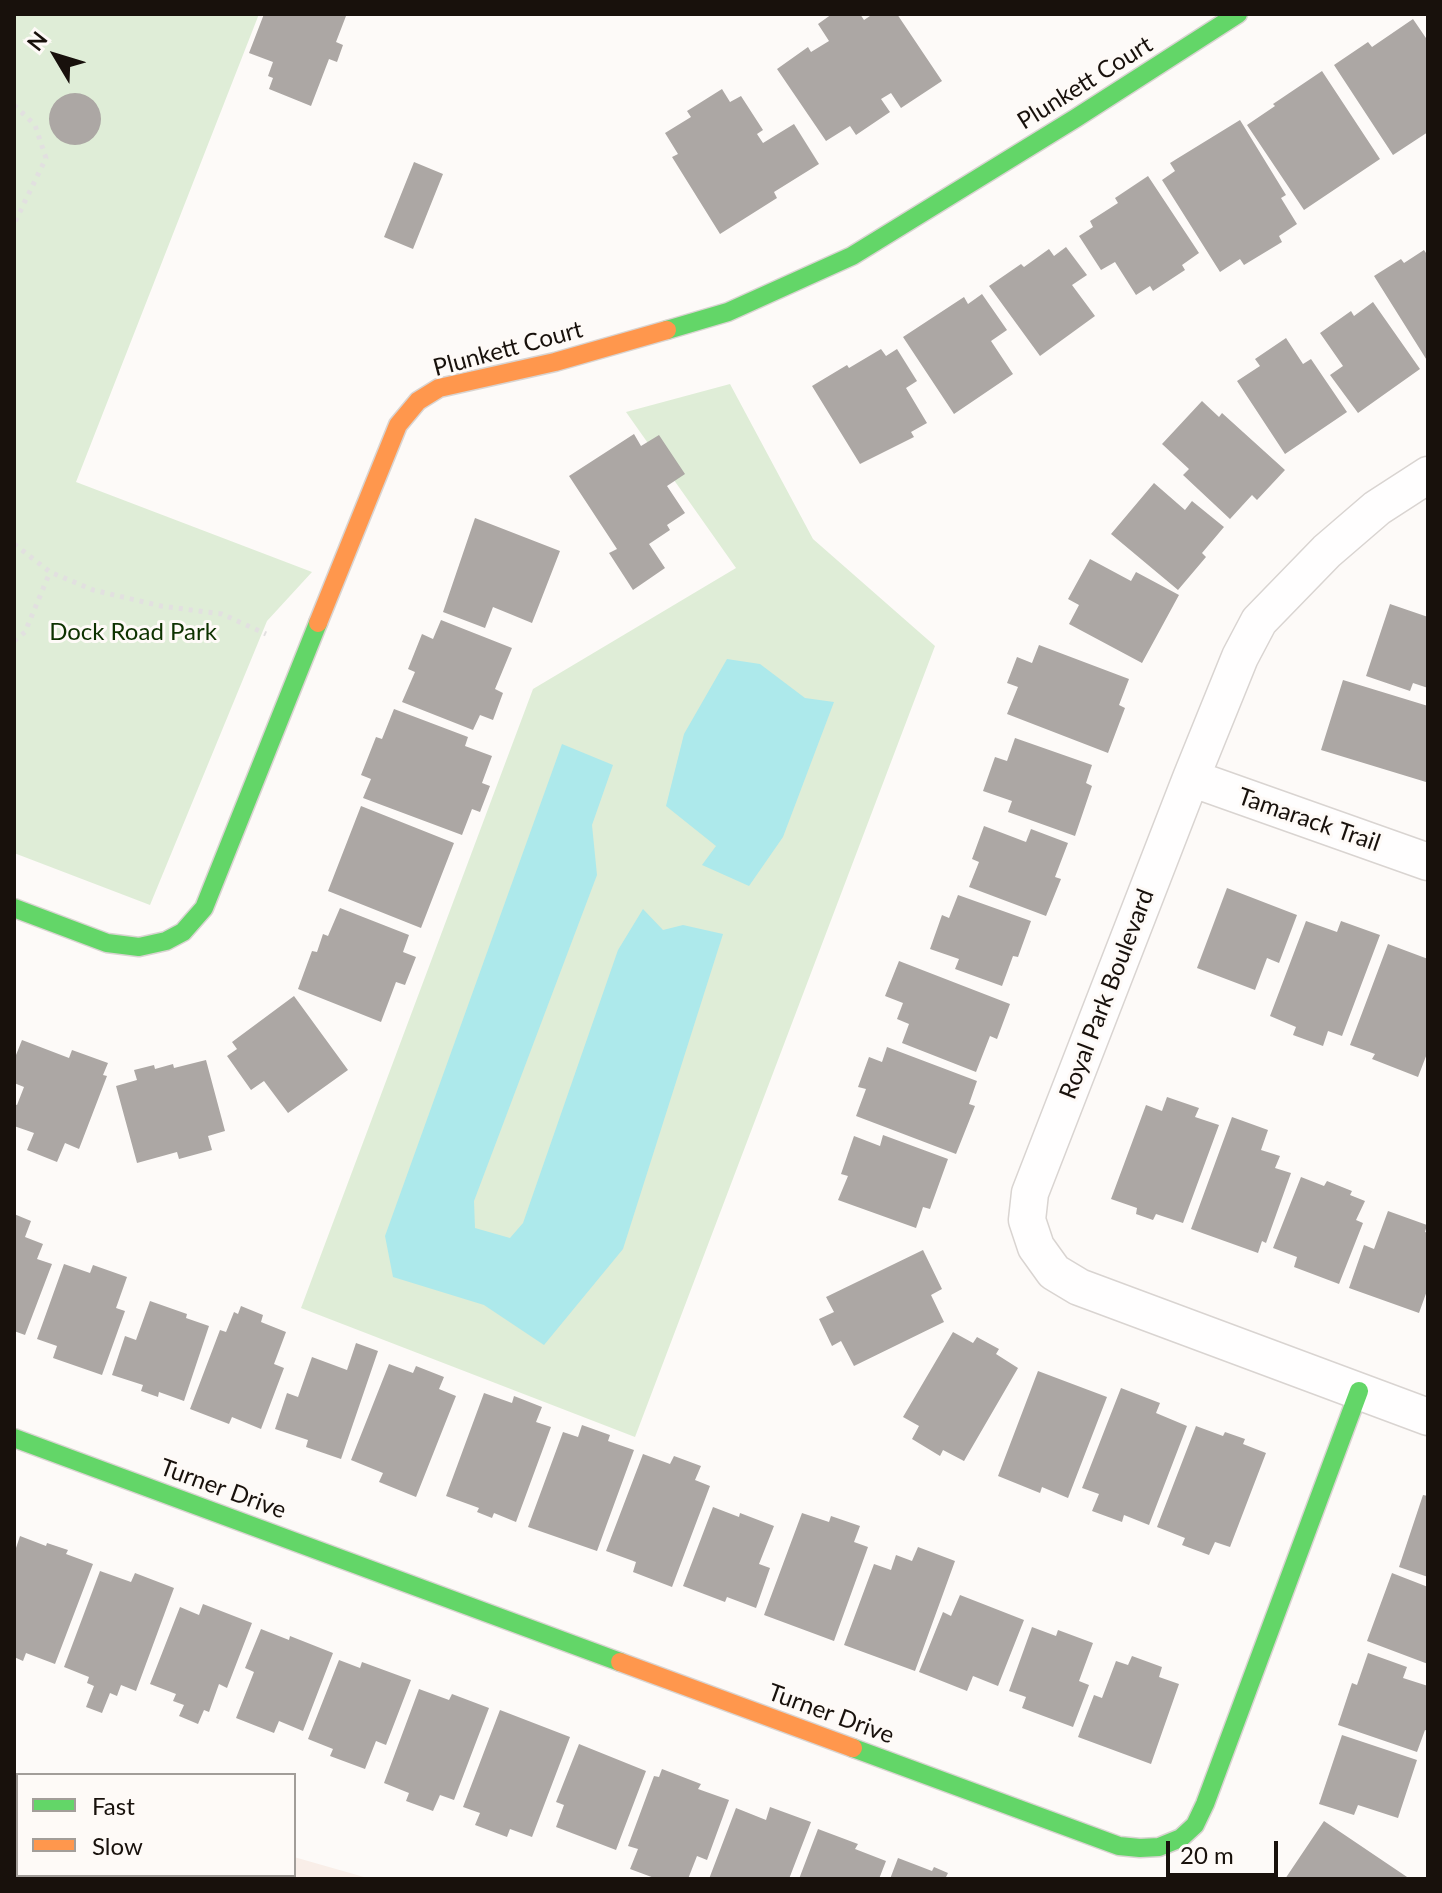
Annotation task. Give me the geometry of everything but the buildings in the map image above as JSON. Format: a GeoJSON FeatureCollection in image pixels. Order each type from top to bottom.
{"type":"FeatureCollection","features":[{"type":"Feature","properties":{"kind":"street","name":"Plunkett Court"},"geometry":{"type":"LineString","coordinates":[[14,908],[107,943],[139,947],[166,941],[183,932],[204,908],[398,425],[418,401],[439,388],[555,362],[728,312],[852,256],[1238,14]]}},
{"type":"Feature","properties":{"kind":"street","name":"Royal Park Boulevard"},"geometry":{"type":"LineString","coordinates":[[1428,475],[1377,508],[1327,551],[1259,621],[1240,657],[1191,778],[1030,1193],[1027,1220],[1036,1247],[1054,1272],[1079,1287],[1428,1417]]}},
{"type":"Feature","properties":{"kind":"street","name":"Tamarack Trail"},"geometry":{"type":"LineString","coordinates":[[1191,778],[1428,862]]}},
{"type":"Feature","properties":{"kind":"street","name":"Turner Drive"},"geometry":{"type":"LineString","coordinates":[[14,1438],[1119,1846],[1140,1848],[1159,1847],[1181,1838],[1195,1825],[1359,1391]]}},
{"type":"Feature","properties":{"kind":"path"},"geometry":{"type":"LineString","coordinates":[[14,105],[35,125],[46,158],[14,224]]}},
{"type":"Feature","properties":{"kind":"path"},"geometry":{"type":"LineString","coordinates":[[14,544],[50,572],[93,590],[161,606],[222,614],[266,634]]}},
{"type":"Feature","properties":{"kind":"path"},"geometry":{"type":"LineString","coordinates":[[14,641],[25,632],[50,572]]}},
{"type":"Feature","properties":{"kind":"shaded area"},"geometry":{"type":"Polygon","coordinates":[[[296,1858],[371,1879],[151,1879],[296,1877],[296,1858]]]}},
{"type":"Feature","properties":{"kind":"green space","name":"Dock Road Park"},"geometry":{"type":"Polygon","coordinates":[[[14,14],[259,14],[76,482],[312,572],[267,621],[150,905],[14,853],[14,14]]]}},
{"type":"Feature","properties":{"kind":"green space"},"geometry":{"type":"Polygon","coordinates":[[[730,384],[813,539],[935,646],[635,1437],[301,1308],[533,689],[736,568],[626,412],[730,384]]]}},
{"type":"Feature","properties":{"kind":"water"},"geometry":{"type":"Polygon","coordinates":[[[727,659],[760,664],[805,698],[834,702],[783,837],[749,886],[702,865],[716,846],[666,806],[684,734],[727,659]]]}},
{"type":"Feature","properties":{"kind":"water"},"geometry":{"type":"Polygon","coordinates":[[[562,744],[613,765],[592,825],[597,875],[474,1201],[475,1228],[510,1238],[523,1223],[618,950],[643,909],[663,930],[683,925],[723,934],[623,1249],[544,1345],[484,1305],[393,1277],[385,1236],[562,744]]]}},
{"type":"Feature","properties":{"kind":"water"},"geometry":{"type":"Polygon","coordinates":[[[14,1790],[16,1877],[101,1879],[14,1879],[14,1790]]]}},
{"type":"Feature","properties":{"kind":"traffic: fast"},"geometry":{"type":"LineString","coordinates":[[667,330],[728,312],[852,256],[1238,14]]}},
{"type":"Feature","properties":{"kind":"traffic: fast"},"geometry":{"type":"LineString","coordinates":[[14,908],[107,943],[139,947],[166,941],[183,932],[204,908],[318,623]]}},
{"type":"Feature","properties":{"kind":"traffic: fast"},"geometry":{"type":"LineString","coordinates":[[853,1748],[1119,1846],[1159,1847],[1181,1838],[1195,1825],[1205,1804],[1359,1391]]}},
{"type":"Feature","properties":{"kind":"traffic: fast"},"geometry":{"type":"LineString","coordinates":[[14,1438],[620,1662]]}},
{"type":"Feature","properties":{"kind":"traffic: slow"},"geometry":{"type":"LineString","coordinates":[[318,623],[398,425],[418,401],[439,388],[555,362],[667,330]]}},
{"type":"Feature","properties":{"kind":"traffic: slow"},"geometry":{"type":"LineString","coordinates":[[620,1662],[853,1748]]}}]}
